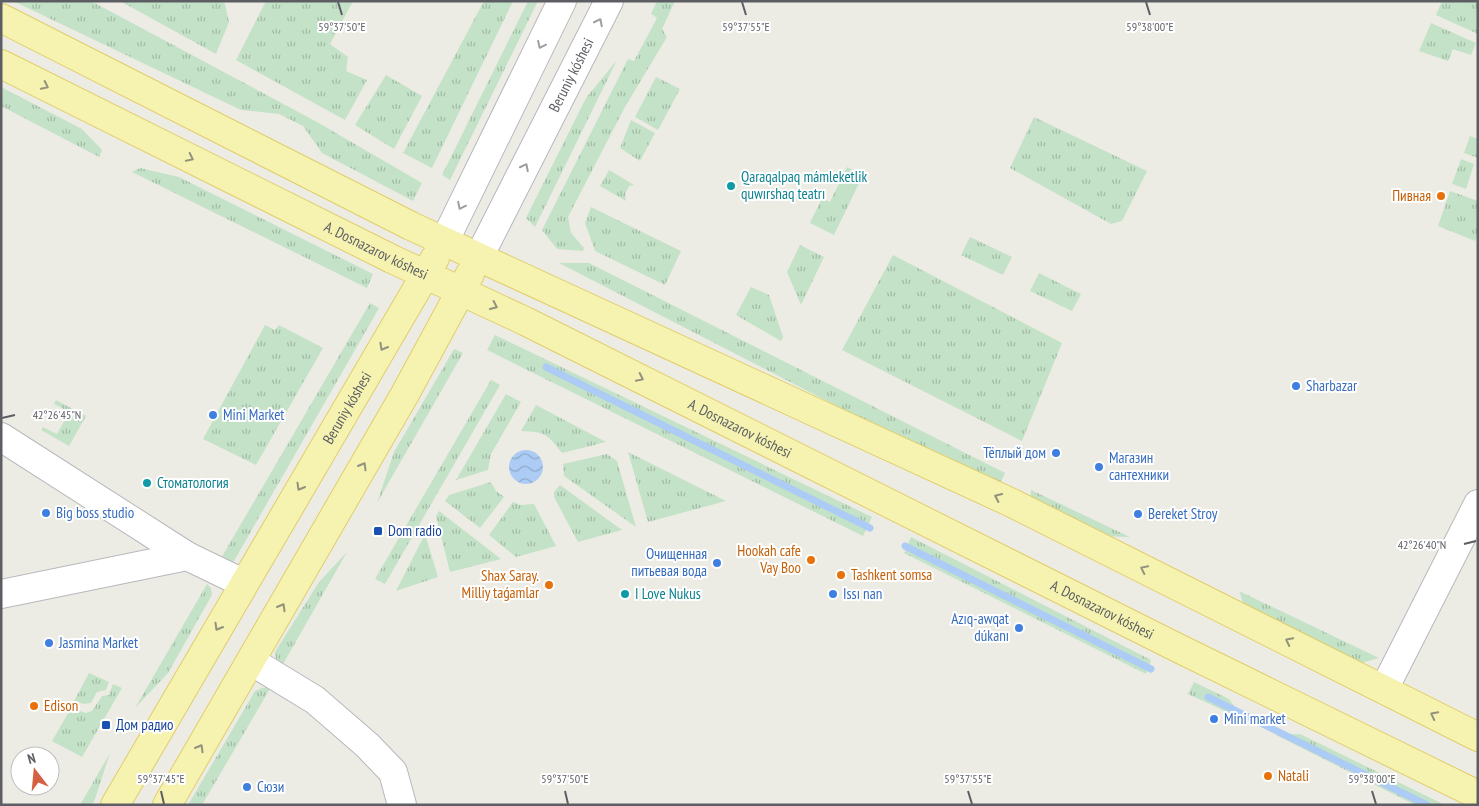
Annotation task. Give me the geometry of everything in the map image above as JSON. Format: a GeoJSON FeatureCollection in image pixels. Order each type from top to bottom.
{"type":"FeatureCollection","features":[{"type":"Feature","properties":{"kind":"main road"},"geometry":{"type":"LineString","coordinates":[[1,18],[395,218],[1012,503],[1478,737]]}},
{"type":"Feature","properties":{"kind":"main road","name":"A. Dosnazarov kóshesi"},"geometry":{"type":"LineString","coordinates":[[1,64],[378,252],[525,321],[1478,795]]}},
{"type":"Feature","properties":{"kind":"main road"},"geometry":{"type":"LineString","coordinates":[[378,252],[391,248],[397,241],[400,229],[395,218]]}},
{"type":"Feature","properties":{"kind":"main road","name":"Beruniy kóshesi"},"geometry":{"type":"LineString","coordinates":[[115,805],[445,240]]}},
{"type":"Feature","properties":{"kind":"main road","name":"Beruniy kóshesi"},"geometry":{"type":"LineString","coordinates":[[167,805],[435,341],[479,257]]}},
{"type":"Feature","properties":{"kind":"main road"},"geometry":{"type":"LineString","coordinates":[[525,321],[521,307],[522,298],[527,290],[539,284]]}},
{"type":"Feature","properties":{"kind":"main road"},"geometry":{"type":"LineString","coordinates":[[397,322],[409,321],[417,323],[429,331],[435,341]]}},
{"type":"Feature","properties":{"kind":"street","name":"Beruniy kóshesi"},"geometry":{"type":"LineString","coordinates":[[445,240],[562,1]]}},
{"type":"Feature","properties":{"kind":"street","name":"Beruniy kóshesi"},"geometry":{"type":"LineString","coordinates":[[479,257],[609,1]]}},
{"type":"Feature","properties":{"kind":"street"},"geometry":{"type":"LineString","coordinates":[[477,174],[482,188],[490,195],[501,197],[512,192]]}},
{"type":"Feature","properties":{"kind":"street"},"geometry":{"type":"LineString","coordinates":[[1,437],[187,556],[244,583]]}},
{"type":"Feature","properties":{"kind":"street"},"geometry":{"type":"LineString","coordinates":[[1384,689],[1478,504]]}},
{"type":"Feature","properties":{"kind":"street"},"geometry":{"type":"LineString","coordinates":[[1,594],[187,556]]}},
{"type":"Feature","properties":{"kind":"street"},"geometry":{"type":"LineString","coordinates":[[251,661],[315,700],[367,745],[393,772],[402,805]]}},
{"type":"Feature","properties":{"kind":"green space"},"geometry":{"type":"Polygon","coordinates":[[[13,1],[91,1],[317,122],[422,183],[413,201],[322,153],[303,126],[279,114],[241,110],[13,1]]]}},
{"type":"Feature","properties":{"kind":"green space"},"geometry":{"type":"Polygon","coordinates":[[[120,1],[221,1],[225,4],[229,22],[216,54],[120,1]]]}},
{"type":"Feature","properties":{"kind":"green space"},"geometry":{"type":"Polygon","coordinates":[[[266,1],[353,1],[330,44],[348,57],[346,71],[367,80],[345,120],[236,60],[266,1]]]}},
{"type":"Feature","properties":{"kind":"green space"},"geometry":{"type":"Polygon","coordinates":[[[484,1],[513,1],[432,168],[403,153],[484,1]]]}},
{"type":"Feature","properties":{"kind":"green space"},"geometry":{"type":"Polygon","coordinates":[[[528,1],[538,1],[450,180],[442,175],[528,1]]]}},
{"type":"Feature","properties":{"kind":"green space"},"geometry":{"type":"Polygon","coordinates":[[[657,1],[675,1],[662,29],[667,37],[625,107],[568,217],[571,233],[584,248],[583,251],[557,249],[542,230],[628,59],[634,61],[657,18],[651,14],[657,1]]]}},
{"type":"Feature","properties":{"kind":"green space"},"geometry":{"type":"Polygon","coordinates":[[[1442,1],[1478,1],[1478,34],[1436,15],[1442,1]]]}},
{"type":"Feature","properties":{"kind":"green space"},"geometry":{"type":"Polygon","coordinates":[[[1431,23],[1476,43],[1471,55],[1453,49],[1448,61],[1419,51],[1431,23]]]}},
{"type":"Feature","properties":{"kind":"green space"},"geometry":{"type":"Polygon","coordinates":[[[617,60],[535,227],[526,218],[586,98],[617,60]]]}},
{"type":"Feature","properties":{"kind":"green space"},"geometry":{"type":"Polygon","coordinates":[[[386,75],[422,96],[394,149],[355,125],[386,75]]]}},
{"type":"Feature","properties":{"kind":"green space"},"geometry":{"type":"Polygon","coordinates":[[[656,77],[680,89],[658,130],[635,117],[656,77]]]}},
{"type":"Feature","properties":{"kind":"green space"},"geometry":{"type":"Polygon","coordinates":[[[1,87],[82,129],[102,150],[99,157],[1,106],[1,87]]]}},
{"type":"Feature","properties":{"kind":"green space"},"geometry":{"type":"Polygon","coordinates":[[[1034,117],[1147,171],[1122,221],[1111,224],[1010,168],[1034,117]]]}},
{"type":"Feature","properties":{"kind":"green space"},"geometry":{"type":"Polygon","coordinates":[[[631,120],[655,133],[640,161],[620,148],[631,120]]]}},
{"type":"Feature","properties":{"kind":"green space"},"geometry":{"type":"Polygon","coordinates":[[[1470,136],[1478,139],[1478,158],[1464,153],[1470,136]]]}},
{"type":"Feature","properties":{"kind":"green space"},"geometry":{"type":"Polygon","coordinates":[[[1461,159],[1474,164],[1466,189],[1452,184],[1461,159]]]}},
{"type":"Feature","properties":{"kind":"green space"},"geometry":{"type":"Polygon","coordinates":[[[847,167],[863,175],[834,235],[810,223],[822,198],[830,202],[847,167]]]}},
{"type":"Feature","properties":{"kind":"green space"},"geometry":{"type":"Polygon","coordinates":[[[140,168],[179,177],[373,274],[367,288],[132,172],[140,168]]]}},
{"type":"Feature","properties":{"kind":"green space"},"geometry":{"type":"Polygon","coordinates":[[[609,170],[634,185],[629,186],[625,194],[626,201],[600,186],[609,170]]]}},
{"type":"Feature","properties":{"kind":"green space"},"geometry":{"type":"Polygon","coordinates":[[[1450,191],[1478,201],[1478,234],[1475,241],[1438,226],[1450,191]]]}},
{"type":"Feature","properties":{"kind":"green space"},"geometry":{"type":"Polygon","coordinates":[[[591,207],[681,251],[665,285],[595,251],[585,223],[591,207]]]}},
{"type":"Feature","properties":{"kind":"green space"},"geometry":{"type":"Polygon","coordinates":[[[970,237],[1012,257],[1003,275],[961,255],[970,237]]]}},
{"type":"Feature","properties":{"kind":"green space"},"geometry":{"type":"Polygon","coordinates":[[[800,245],[824,257],[801,305],[787,272],[800,245]]]}},
{"type":"Feature","properties":{"kind":"green space"},"geometry":{"type":"Polygon","coordinates":[[[893,255],[1062,343],[1022,441],[842,350],[893,255]]]}},
{"type":"Feature","properties":{"kind":"green space"},"geometry":{"type":"Polygon","coordinates":[[[559,263],[589,263],[1005,473],[998,489],[559,263]]]}},
{"type":"Feature","properties":{"kind":"green space"},"geometry":{"type":"Polygon","coordinates":[[[1039,273],[1081,294],[1072,311],[1030,291],[1039,273]]]}},
{"type":"Feature","properties":{"kind":"green space"},"geometry":{"type":"Polygon","coordinates":[[[751,287],[769,295],[783,337],[781,341],[736,315],[751,287]]]}},
{"type":"Feature","properties":{"kind":"green space"},"geometry":{"type":"Polygon","coordinates":[[[370,303],[379,308],[234,561],[225,566],[217,565],[370,303]]]}},
{"type":"Feature","properties":{"kind":"green space"},"geometry":{"type":"Polygon","coordinates":[[[265,325],[275,330],[279,325],[323,348],[256,465],[203,439],[265,325]]]}},
{"type":"Feature","properties":{"kind":"green space"},"geometry":{"type":"Polygon","coordinates":[[[495,335],[872,517],[863,536],[487,350],[495,335]]]}},
{"type":"Feature","properties":{"kind":"green space"},"geometry":{"type":"Polygon","coordinates":[[[454,349],[463,353],[377,503],[394,452],[454,349]]]}},
{"type":"Feature","properties":{"kind":"green space"},"geometry":{"type":"Polygon","coordinates":[[[491,380],[500,385],[385,584],[375,579],[491,380]]]}},
{"type":"Feature","properties":{"kind":"green space"},"geometry":{"type":"Polygon","coordinates":[[[506,394],[521,402],[491,454],[488,470],[456,480],[506,394]]]}},
{"type":"Feature","properties":{"kind":"green space"},"geometry":{"type":"Polygon","coordinates":[[[56,400],[86,416],[69,446],[41,430],[43,427],[57,434],[69,412],[54,404],[56,400]]]}},
{"type":"Feature","properties":{"kind":"green space"},"geometry":{"type":"Polygon","coordinates":[[[536,405],[606,442],[562,453],[545,435],[521,431],[536,405]]]}},
{"type":"Feature","properties":{"kind":"green space"},"geometry":{"type":"Polygon","coordinates":[[[628,452],[726,501],[648,522],[628,452]]]}},
{"type":"Feature","properties":{"kind":"green space"},"geometry":{"type":"Polygon","coordinates":[[[607,454],[617,461],[636,527],[564,476],[563,464],[607,454]]]}},
{"type":"Feature","properties":{"kind":"green space"},"geometry":{"type":"Polygon","coordinates":[[[491,482],[496,491],[504,497],[480,528],[445,501],[449,495],[491,482]]]}},
{"type":"Feature","properties":{"kind":"green space"},"geometry":{"type":"Polygon","coordinates":[[[560,485],[622,530],[578,542],[554,497],[554,492],[560,485]]]}},
{"type":"Feature","properties":{"kind":"green space"},"geometry":{"type":"Polygon","coordinates":[[[1031,490],[1130,537],[1093,536],[1030,502],[1031,490]]]}},
{"type":"Feature","properties":{"kind":"green space"},"geometry":{"type":"Polygon","coordinates":[[[513,502],[520,505],[534,504],[556,546],[516,557],[489,535],[513,502]]]}},
{"type":"Feature","properties":{"kind":"green space"},"geometry":{"type":"Polygon","coordinates":[[[439,511],[501,559],[450,572],[436,516],[439,511]]]}},
{"type":"Feature","properties":{"kind":"green space"},"geometry":{"type":"Polygon","coordinates":[[[425,534],[438,577],[396,591],[425,534]]]}},
{"type":"Feature","properties":{"kind":"green space"},"geometry":{"type":"Polygon","coordinates":[[[911,537],[1151,660],[1146,674],[904,553],[911,537]]]}},
{"type":"Feature","properties":{"kind":"green space"},"geometry":{"type":"Polygon","coordinates":[[[347,552],[282,666],[276,660],[275,652],[319,582],[347,552]]]}},
{"type":"Feature","properties":{"kind":"green space"},"geometry":{"type":"Polygon","coordinates":[[[207,584],[211,588],[212,595],[168,673],[135,708],[207,584]]]}},
{"type":"Feature","properties":{"kind":"green space"},"geometry":{"type":"Polygon","coordinates":[[[1239,591],[1379,658],[1358,664],[1245,608],[1239,591]]]}},
{"type":"Feature","properties":{"kind":"green space"},"geometry":{"type":"Polygon","coordinates":[[[89,673],[109,682],[106,690],[97,692],[91,703],[84,704],[74,701],[89,673]]]}},
{"type":"Feature","properties":{"kind":"green space"},"geometry":{"type":"Polygon","coordinates":[[[1194,682],[1229,699],[1244,720],[1188,694],[1194,682]]]}},
{"type":"Feature","properties":{"kind":"green space"},"geometry":{"type":"Polygon","coordinates":[[[113,684],[122,688],[82,757],[52,741],[71,708],[86,713],[92,711],[102,696],[109,695],[113,684]]]}},
{"type":"Feature","properties":{"kind":"green space"},"geometry":{"type":"Polygon","coordinates":[[[271,687],[202,805],[188,805],[255,691],[271,687]]]}},
{"type":"Feature","properties":{"kind":"green space"},"geometry":{"type":"Polygon","coordinates":[[[1300,734],[1445,805],[1415,805],[1276,735],[1300,734]]]}},
{"type":"Feature","properties":{"kind":"green space"},"geometry":{"type":"Polygon","coordinates":[[[110,753],[92,805],[80,805],[110,753]]]}},
{"type":"Feature","properties":{"kind":"water"},"geometry":{"type":"Polygon","coordinates":[[[526,450],[538,455],[543,467],[538,479],[526,484],[514,479],[509,467],[514,455],[526,450]]]}},
{"type":"Feature","properties":{"kind":"waterway"},"geometry":{"type":"LineString","coordinates":[[546,367],[870,528]]}},
{"type":"Feature","properties":{"kind":"waterway"},"geometry":{"type":"LineString","coordinates":[[905,546],[1151,669]]}},
{"type":"Feature","properties":{"kind":"waterway"},"geometry":{"type":"LineString","coordinates":[[1208,697],[1427,805]]}},
{"type":"Feature","properties":{"kind":"place","name":"Qaraqalpaq mámleketlik quwırshaq teatrı"},"geometry":{"type":"Point","coordinates":[731,186]}},
{"type":"Feature","properties":{"kind":"place","name":"Пивная"},"geometry":{"type":"Point","coordinates":[1441,196]}},
{"type":"Feature","properties":{"kind":"place","name":"Sharbazar"},"geometry":{"type":"Point","coordinates":[1296,386]}},
{"type":"Feature","properties":{"kind":"place","name":"Mini Market"},"geometry":{"type":"Point","coordinates":[213,415]}},
{"type":"Feature","properties":{"kind":"place","name":"Тёплый дом"},"geometry":{"type":"Point","coordinates":[1056,453]}},
{"type":"Feature","properties":{"kind":"place","name":"Магазин сантехники"},"geometry":{"type":"Point","coordinates":[1099,467]}},
{"type":"Feature","properties":{"kind":"place","name":"Стоматология"},"geometry":{"type":"Point","coordinates":[147,483]}},
{"type":"Feature","properties":{"kind":"place","name":"Big boss studio"},"geometry":{"type":"Point","coordinates":[46,513]}},
{"type":"Feature","properties":{"kind":"place","name":"Bereket Stroy"},"geometry":{"type":"Point","coordinates":[1138,514]}},
{"type":"Feature","properties":{"kind":"place","name":"Dom radio"},"geometry":{"type":"Point","coordinates":[378,531]}},
{"type":"Feature","properties":{"kind":"place","name":"Hookah cafe Vay Boo"},"geometry":{"type":"Point","coordinates":[811,560]}},
{"type":"Feature","properties":{"kind":"place","name":"Очищенная питьевая вода"},"geometry":{"type":"Point","coordinates":[717,563]}},
{"type":"Feature","properties":{"kind":"place","name":"Tashkent somsa"},"geometry":{"type":"Point","coordinates":[841,575]}},
{"type":"Feature","properties":{"kind":"place","name":"Shax Saray. Milliy taǵamlar"},"geometry":{"type":"Point","coordinates":[549,585]}},
{"type":"Feature","properties":{"kind":"place","name":"I Love Nukus"},"geometry":{"type":"Point","coordinates":[625,594]}},
{"type":"Feature","properties":{"kind":"place","name":"Issı nan"},"geometry":{"type":"Point","coordinates":[833,594]}},
{"type":"Feature","properties":{"kind":"place","name":"Azıq-awqat dúkanı"},"geometry":{"type":"Point","coordinates":[1019,628]}},
{"type":"Feature","properties":{"kind":"place","name":"Jasmina Market"},"geometry":{"type":"Point","coordinates":[49,643]}},
{"type":"Feature","properties":{"kind":"place","name":"Edison"},"geometry":{"type":"Point","coordinates":[34,706]}},
{"type":"Feature","properties":{"kind":"place","name":"Mini market"},"geometry":{"type":"Point","coordinates":[1214,719]}},
{"type":"Feature","properties":{"kind":"place","name":"Дом радио"},"geometry":{"type":"Point","coordinates":[106,725]}},
{"type":"Feature","properties":{"kind":"place","name":"Natali"},"geometry":{"type":"Point","coordinates":[1268,776]}},
{"type":"Feature","properties":{"kind":"place","name":"Сюзи"},"geometry":{"type":"Point","coordinates":[247,787]}}]}
